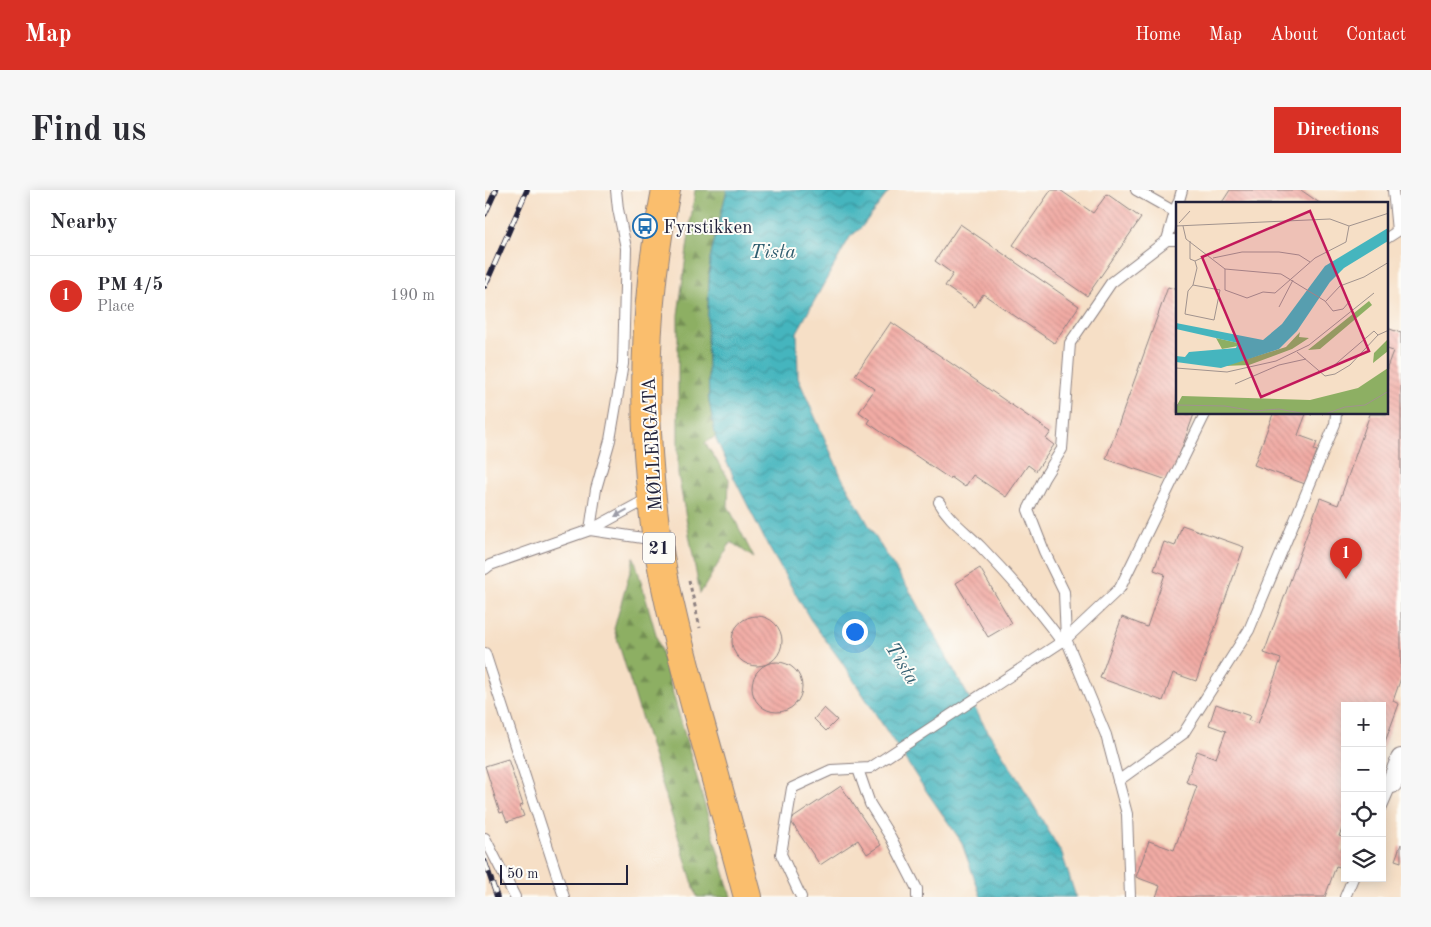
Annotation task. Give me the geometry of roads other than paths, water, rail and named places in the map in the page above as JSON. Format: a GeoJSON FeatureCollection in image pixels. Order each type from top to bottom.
{"type":"FeatureCollection","features":[{"type":"Feature","properties":{"kind":"main road","name":"MØLLERGATA"},"geometry":{"type":"LineString","coordinates":[[666,190],[656,246],[648,348],[647,396],[652,496],[657,540],[684,661],[748,897]]}},
{"type":"Feature","properties":{"kind":"street"},"geometry":{"type":"LineString","coordinates":[[1392,783],[1401,759]]}},
{"type":"Feature","properties":{"kind":"lane"},"geometry":{"type":"LineString","coordinates":[[590,530],[597,489],[610,440],[623,364],[626,248],[616,190]]}},
{"type":"Feature","properties":{"kind":"lane"},"geometry":{"type":"LineString","coordinates":[[1136,190],[1176,207]]}},
{"type":"Feature","properties":{"kind":"lane"},"geometry":{"type":"LineString","coordinates":[[1178,202],[1182,190]]}},
{"type":"Feature","properties":{"kind":"lane"},"geometry":{"type":"LineString","coordinates":[[1393,190],[1399,230]]}},
{"type":"Feature","properties":{"kind":"lane"},"geometry":{"type":"LineString","coordinates":[[1064,640],[1064,592],[1044,551],[1028,510],[1044,478],[1062,449],[1070,343],[1111,283],[1172,240],[1176,214]]}},
{"type":"Feature","properties":{"kind":"lane"},"geometry":{"type":"LineString","coordinates":[[801,897],[781,854],[792,788],[831,770],[870,768],[1064,640],[1120,588],[1205,415]]}},
{"type":"Feature","properties":{"kind":"lane"},"geometry":{"type":"LineString","coordinates":[[1118,781],[1183,734],[1249,630],[1335,424],[1337,415]]}},
{"type":"Feature","properties":{"kind":"lane"},"geometry":{"type":"LineString","coordinates":[[485,568],[590,530],[652,496]]}},
{"type":"Feature","properties":{"kind":"lane"},"geometry":{"type":"LineString","coordinates":[[939,502],[946,514],[980,545],[1015,582],[1064,640],[1106,735],[1127,814],[1130,897]]}},
{"type":"Feature","properties":{"kind":"lane"},"geometry":{"type":"LineString","coordinates":[[590,530],[657,540]]}},
{"type":"Feature","properties":{"kind":"lane"},"geometry":{"type":"LineString","coordinates":[[485,653],[564,897]]}},
{"type":"Feature","properties":{"kind":"lane"},"geometry":{"type":"LineString","coordinates":[[858,769],[870,804],[891,838],[917,889],[917,897]]}},
{"type":"Feature","properties":{"kind":"lane"},"geometry":{"type":"LineString","coordinates":[[1386,797],[1392,783]]}},
{"type":"Feature","properties":{"kind":"lane"},"geometry":{"type":"LineString","coordinates":[[485,838],[515,897]]}},
{"type":"Feature","properties":{"kind":"lane"},"geometry":{"type":"LineString","coordinates":[[1345,897],[1351,882]]}},
{"type":"Feature","properties":{"kind":"water","name":"Tista"},"geometry":{"type":"Polygon","coordinates":[[[727,190],[890,190],[861,228],[850,237],[797,332],[798,378],[842,478],[879,543],[915,599],[984,725],[1062,854],[1076,897],[981,897],[961,841],[841,661],[810,619],[768,546],[734,478],[716,439],[709,401],[707,332],[710,258],[727,190]]]}},
{"type":"Feature","properties":{"kind":"railway"},"geometry":{"type":"LineString","coordinates":[[485,214],[496,190]]}},
{"type":"Feature","properties":{"kind":"railway"},"geometry":{"type":"LineString","coordinates":[[485,286],[527,190]]}},
{"type":"Feature","properties":{"kind":"railway"},"geometry":{"type":"LineString","coordinates":[[485,862],[497,897]]}},
{"type":"Feature","properties":{"kind":"place","name":"Fyrstikken"},"geometry":{"type":"Point","coordinates":[645,226]}},
{"type":"Feature","properties":{"kind":"place","name":"PM 4/5"},"geometry":{"type":"Point","coordinates":[1346,579]}}]}
